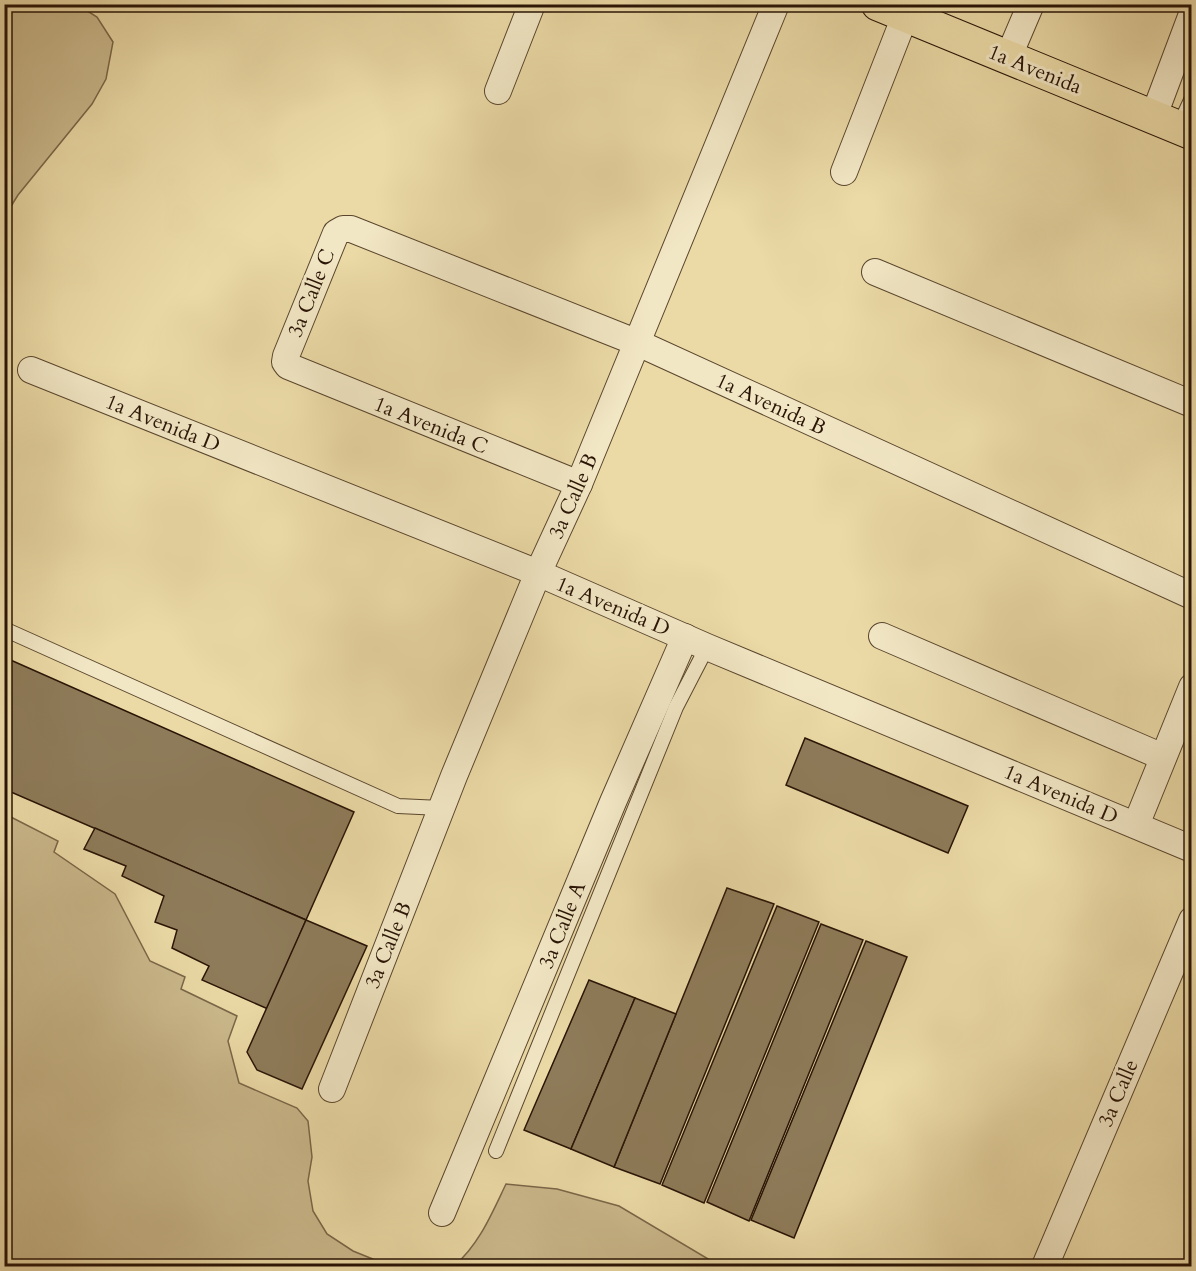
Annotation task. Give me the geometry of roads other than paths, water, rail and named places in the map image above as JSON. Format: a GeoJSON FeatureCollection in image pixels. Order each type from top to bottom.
{"type":"FeatureCollection","features":[{"type":"Feature","properties":{"kind":"main road","name":"1a Avenida"},"geometry":{"type":"LineString","coordinates":[[891,10],[1174,126]]}},
{"type":"Feature","properties":{"kind":"street"},"geometry":{"type":"LineString","coordinates":[[498,91],[532,4]]}},
{"type":"Feature","properties":{"kind":"street","name":"3a Calle B"},"geometry":{"type":"LineString","coordinates":[[332,1089],[441,808],[538,573],[579,484],[638,343],[776,4]]}},
{"type":"Feature","properties":{"kind":"street"},"geometry":{"type":"LineString","coordinates":[[1008,58],[1031,4]]}},
{"type":"Feature","properties":{"kind":"street"},"geometry":{"type":"LineString","coordinates":[[844,172],[891,10]]}},
{"type":"Feature","properties":{"kind":"street"},"geometry":{"type":"LineString","coordinates":[[1174,126],[1191,14]]}},
{"type":"Feature","properties":{"kind":"street","name":"1a Avenida B"},"geometry":{"type":"LineString","coordinates":[[344,229],[351,229],[638,343],[1191,596]]}},
{"type":"Feature","properties":{"kind":"street","name":"3a Calle C"},"geometry":{"type":"LineString","coordinates":[[285,362],[336,233],[344,229]]}},
{"type":"Feature","properties":{"kind":"street"},"geometry":{"type":"LineString","coordinates":[[875,273],[1191,404]]}},
{"type":"Feature","properties":{"kind":"street","name":"1a Avenida C"},"geometry":{"type":"LineString","coordinates":[[285,362],[291,369],[579,484]]}},
{"type":"Feature","properties":{"kind":"street","name":"1a Avenida D"},"geometry":{"type":"LineString","coordinates":[[32,370],[538,573],[696,642],[1191,849]]}},
{"type":"Feature","properties":{"kind":"street"},"geometry":{"type":"LineString","coordinates":[[882,636],[1163,757]]}},
{"type":"Feature","properties":{"kind":"street","name":"3a Calle A"},"geometry":{"type":"LineString","coordinates":[[442,1213],[613,802],[696,642]]}},
{"type":"Feature","properties":{"kind":"street"},"geometry":{"type":"LineString","coordinates":[[1136,825],[1163,757],[1184,728],[1191,687]]}},
{"type":"Feature","properties":{"kind":"street","name":"3a Calle"},"geometry":{"type":"LineString","coordinates":[[1045,1266],[1191,920]]}},
{"type":"Feature","properties":{"kind":"lane"},"geometry":{"type":"LineString","coordinates":[[1174,126],[1191,98]]}},
{"type":"Feature","properties":{"kind":"lane"},"geometry":{"type":"LineString","coordinates":[[4,629],[398,806],[441,808]]}},
{"type":"Feature","properties":{"kind":"lane"},"geometry":{"type":"LineString","coordinates":[[495,1151],[676,707],[696,642]]}}]}
